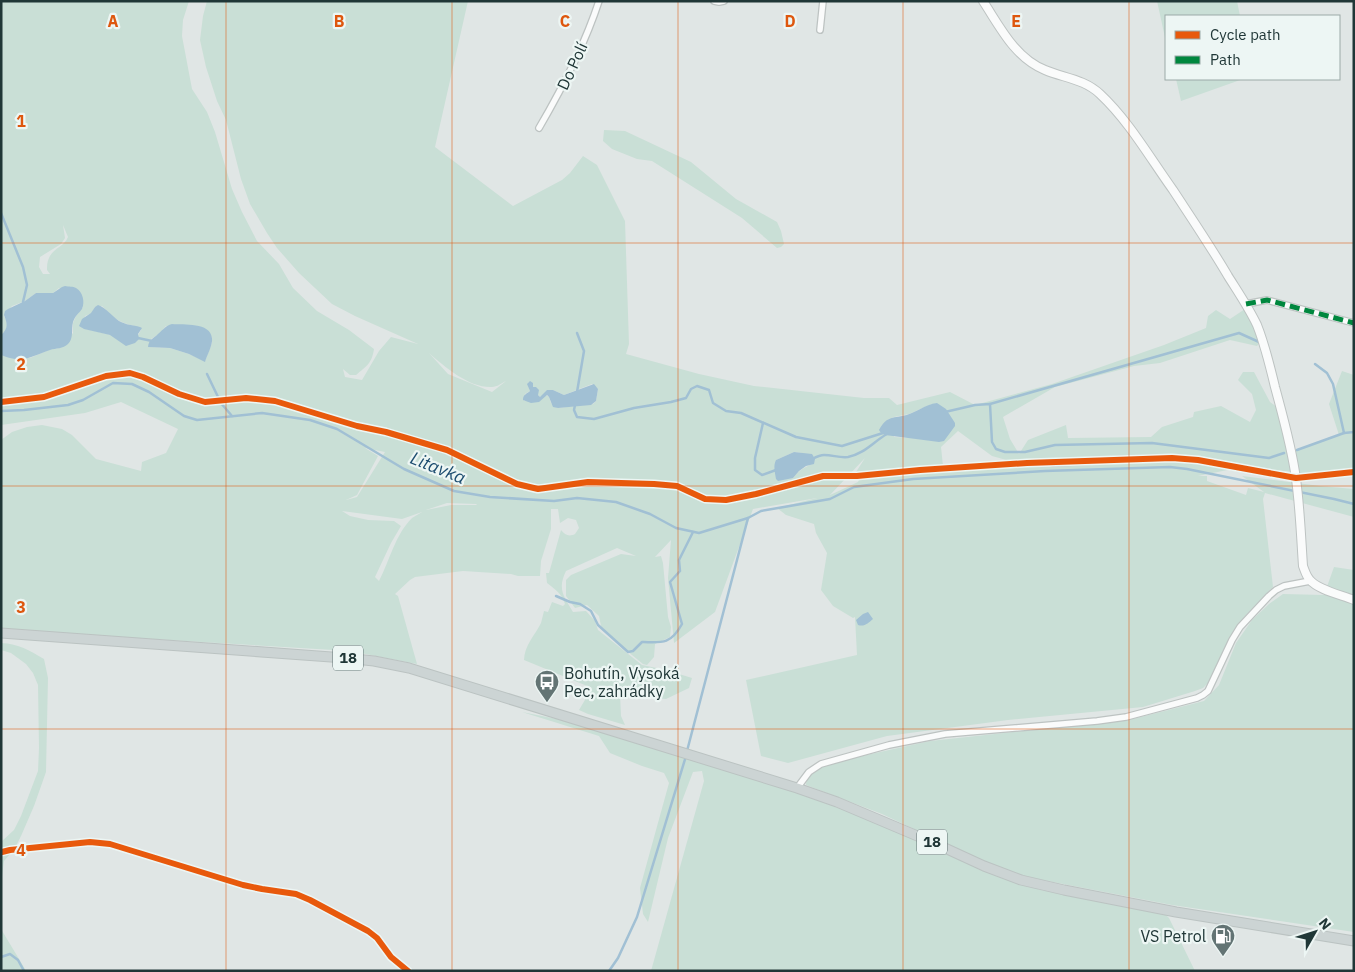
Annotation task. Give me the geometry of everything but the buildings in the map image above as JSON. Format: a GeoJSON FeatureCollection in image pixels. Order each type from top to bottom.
{"type":"FeatureCollection","features":[{"type":"Feature","properties":{"kind":"main road","name":"18"},"geometry":{"type":"LineString","coordinates":[[1,633],[346,658],[409,668],[797,788],[845,805],[984,866],[1021,880],[1176,912],[1354,941]]}},
{"type":"Feature","properties":{"kind":"street","name":"Do Polí"},"geometry":{"type":"LineString","coordinates":[[539,128],[562,89],[587,34],[599,1]]}},
{"type":"Feature","properties":{"kind":"street"},"geometry":{"type":"LineString","coordinates":[[714,1],[724,1]]}},
{"type":"Feature","properties":{"kind":"street"},"geometry":{"type":"LineString","coordinates":[[820,30],[823,1]]}},
{"type":"Feature","properties":{"kind":"street"},"geometry":{"type":"LineString","coordinates":[[983,1],[1021,56],[1045,70],[1090,86],[1116,111],[1200,230],[1246,304],[1264,342],[1284,422],[1297,481],[1303,566],[1306,575],[1316,586],[1354,600]]}},
{"type":"Feature","properties":{"kind":"street"},"geometry":{"type":"LineString","coordinates":[[1246,304],[1267,300],[1354,322]]}},
{"type":"Feature","properties":{"kind":"street"},"geometry":{"type":"LineString","coordinates":[[1053,463],[1172,458],[1198,460],[1297,481]]}},
{"type":"Feature","properties":{"kind":"street"},"geometry":{"type":"LineString","coordinates":[[797,788],[809,772],[821,764],[889,745],[945,734],[1126,717],[1197,698],[1208,691],[1240,627],[1269,596],[1284,586],[1310,581]]}},
{"type":"Feature","properties":{"kind":"green space"},"geometry":{"type":"Polygon","coordinates":[[[1,1],[189,1],[183,20],[182,36],[192,89],[207,112],[232,189],[242,212],[257,241],[279,264],[293,288],[317,311],[349,330],[374,349],[368,364],[356,375],[350,375],[343,369],[345,377],[362,380],[379,351],[391,337],[418,344],[332,304],[299,273],[277,248],[267,233],[250,204],[241,179],[226,120],[217,101],[206,67],[200,40],[207,1],[468,1],[435,147],[513,206],[562,180],[583,156],[597,165],[625,221],[629,344],[626,354],[699,374],[754,386],[864,398],[889,398],[897,405],[950,392],[975,405],[1052,384],[1164,345],[1206,328],[1208,316],[1216,310],[1230,319],[1245,309],[1265,336],[1257,346],[1230,340],[1160,363],[1134,366],[1055,387],[1003,417],[1010,439],[1019,454],[1028,440],[1066,425],[1068,438],[1151,437],[1162,427],[1193,417],[1194,412],[1221,406],[1250,422],[1256,410],[1252,394],[1238,380],[1243,372],[1254,372],[1270,402],[1281,410],[1295,472],[1242,467],[1198,476],[1207,476],[1207,481],[1246,495],[1248,488],[1264,492],[1242,476],[1354,489],[1354,517],[1265,493],[1263,499],[1273,587],[1245,616],[1230,638],[1209,682],[1203,688],[1143,707],[1008,720],[887,736],[788,763],[761,756],[746,680],[857,655],[855,617],[853,618],[833,606],[821,590],[827,553],[816,533],[814,524],[786,515],[777,508],[817,498],[753,509],[715,612],[674,643],[668,578],[671,540],[655,557],[661,556],[663,563],[668,617],[671,627],[670,637],[655,644],[654,657],[647,665],[627,651],[601,626],[599,616],[587,605],[575,608],[566,596],[566,580],[571,575],[621,554],[636,556],[617,548],[566,571],[563,577],[562,588],[564,597],[573,612],[586,611],[595,621],[598,630],[642,665],[692,678],[689,688],[666,699],[654,698],[634,691],[620,694],[621,716],[625,725],[579,710],[592,688],[524,660],[526,650],[541,623],[544,611],[548,612],[552,602],[563,606],[565,604],[560,595],[547,583],[546,573],[549,573],[561,530],[571,535],[575,534],[579,528],[576,520],[568,518],[560,523],[558,509],[551,509],[551,529],[541,561],[540,576],[463,571],[415,577],[395,594],[398,596],[417,664],[350,651],[2,630],[1,440],[12,432],[27,427],[42,425],[62,429],[72,435],[96,459],[141,471],[142,462],[166,453],[178,429],[121,402],[85,413],[1,425],[1,355],[30,358],[51,349],[60,348],[73,333],[73,323],[83,307],[59,288],[53,293],[36,293],[25,301],[12,306],[4,316],[7,326],[1,335],[1,1]],[[63,225],[65,238],[61,244],[40,257],[39,267],[43,274],[50,274],[47,270],[47,262],[53,252],[64,243],[68,237],[63,225]],[[102,306],[95,307],[92,313],[85,316],[82,328],[114,336],[138,335],[141,330],[116,319],[102,306]],[[166,326],[151,339],[149,347],[170,348],[205,361],[212,343],[212,337],[166,326]],[[429,353],[448,374],[492,392],[506,381],[494,387],[475,384],[458,376],[429,353]],[[529,382],[530,391],[525,394],[524,401],[540,397],[529,382]],[[592,384],[564,395],[553,390],[541,396],[546,395],[549,397],[551,403],[558,408],[593,404],[596,401],[598,389],[592,384]],[[932,404],[909,414],[887,420],[894,437],[910,438],[932,404]],[[958,431],[941,447],[943,466],[1031,467],[992,456],[958,431]],[[365,448],[378,456],[357,495],[346,500],[357,497],[385,452],[365,448]],[[794,452],[776,460],[793,478],[814,463],[802,453],[794,452]],[[865,458],[830,495],[858,482],[863,471],[856,472],[865,458]],[[447,503],[426,510],[451,505],[477,505],[447,503]],[[342,511],[350,516],[368,520],[394,521],[401,526],[375,577],[379,581],[401,532],[412,518],[422,512],[402,519],[342,511]]]}},
{"type":"Feature","properties":{"kind":"green space"},"geometry":{"type":"Polygon","coordinates":[[[1157,1],[1237,1],[1240,15],[1165,15],[1165,37],[1157,1]]]}},
{"type":"Feature","properties":{"kind":"green space"},"geometry":{"type":"Polygon","coordinates":[[[1176,80],[1240,80],[1181,101],[1176,80]]]}},
{"type":"Feature","properties":{"kind":"green space"},"geometry":{"type":"Polygon","coordinates":[[[604,130],[625,131],[691,162],[736,199],[777,222],[784,244],[777,248],[742,218],[652,161],[637,159],[612,149],[603,141],[604,130]]]}},
{"type":"Feature","properties":{"kind":"green space"},"geometry":{"type":"Polygon","coordinates":[[[1342,371],[1354,375],[1354,470],[1319,475],[1298,474],[1292,451],[1339,435],[1329,404],[1342,371]]]}},
{"type":"Feature","properties":{"kind":"green space"},"geometry":{"type":"Polygon","coordinates":[[[1334,567],[1354,570],[1354,932],[1172,905],[1027,877],[993,866],[882,814],[806,785],[808,776],[811,773],[817,768],[830,763],[930,741],[1133,719],[1204,701],[1219,685],[1236,643],[1252,620],[1283,594],[1324,595],[1334,567]]]}},
{"type":"Feature","properties":{"kind":"green space"},"geometry":{"type":"Polygon","coordinates":[[[1,643],[19,646],[44,659],[48,678],[46,772],[21,836],[15,848],[4,861],[1,883],[1,842],[14,830],[21,816],[38,771],[39,748],[38,685],[33,673],[26,664],[11,653],[1,650],[1,643]]]}},
{"type":"Feature","properties":{"kind":"green space"},"geometry":{"type":"Polygon","coordinates":[[[522,712],[567,721],[694,758],[830,803],[985,871],[1041,890],[1162,911],[1169,918],[1195,971],[651,971],[704,781],[702,771],[693,772],[668,838],[648,922],[643,914],[640,888],[669,783],[664,773],[610,753],[599,736],[522,712]]]}},
{"type":"Feature","properties":{"kind":"green space"},"geometry":{"type":"Polygon","coordinates":[[[1,929],[25,969],[26,971],[1,971],[1,929]]]}},
{"type":"Feature","properties":{"kind":"water"},"geometry":{"type":"Polygon","coordinates":[[[65,286],[74,287],[78,290],[83,300],[82,309],[73,322],[70,342],[62,348],[21,359],[1,355],[1,335],[7,325],[4,315],[5,311],[36,293],[53,293],[65,286]]]}},
{"type":"Feature","properties":{"kind":"water"},"geometry":{"type":"Polygon","coordinates":[[[98,305],[119,321],[142,328],[138,334],[139,339],[135,343],[126,346],[110,335],[79,326],[82,319],[98,305]]]}},
{"type":"Feature","properties":{"kind":"water"},"geometry":{"type":"Polygon","coordinates":[[[172,324],[196,325],[207,329],[212,338],[212,344],[205,362],[170,348],[148,347],[152,339],[172,324]]]}},
{"type":"Feature","properties":{"kind":"water"},"geometry":{"type":"Polygon","coordinates":[[[530,381],[533,383],[533,387],[539,390],[538,395],[540,397],[547,390],[553,390],[564,395],[594,384],[598,389],[596,401],[591,405],[558,408],[553,407],[547,395],[539,402],[531,403],[523,400],[524,395],[530,391],[527,384],[530,381]]]}},
{"type":"Feature","properties":{"kind":"water"},"geometry":{"type":"Polygon","coordinates":[[[937,403],[946,409],[955,423],[955,426],[944,441],[939,442],[885,435],[879,430],[883,423],[889,419],[907,415],[937,403]]]}},
{"type":"Feature","properties":{"kind":"water"},"geometry":{"type":"Polygon","coordinates":[[[794,452],[812,454],[815,459],[814,464],[806,466],[793,478],[778,481],[774,469],[776,460],[794,452]]]}},
{"type":"Feature","properties":{"kind":"water"},"geometry":{"type":"Polygon","coordinates":[[[868,612],[873,619],[865,625],[858,625],[856,620],[868,612]]]}},
{"type":"Feature","properties":{"kind":"waterway"},"geometry":{"type":"LineString","coordinates":[[1,213],[23,267],[27,285],[24,303]]}},
{"type":"Feature","properties":{"kind":"waterway"},"geometry":{"type":"LineString","coordinates":[[577,333],[584,351],[577,392]]}},
{"type":"Feature","properties":{"kind":"waterway"},"geometry":{"type":"LineString","coordinates":[[990,404],[1239,333],[1259,342]]}},
{"type":"Feature","properties":{"kind":"waterway"},"geometry":{"type":"LineString","coordinates":[[138,338],[152,341]]}},
{"type":"Feature","properties":{"kind":"waterway"},"geometry":{"type":"LineString","coordinates":[[1315,364],[1327,373],[1333,384],[1344,433]]}},
{"type":"Feature","properties":{"kind":"waterway"},"geometry":{"type":"LineString","coordinates":[[207,374],[219,399]]}},
{"type":"Feature","properties":{"kind":"waterway","name":"Litavka"},"geometry":{"type":"LineString","coordinates":[[1,411],[68,405],[83,400],[113,383],[132,384],[149,392],[184,416],[197,420],[262,413],[310,420],[337,429],[404,469],[454,491],[490,497],[554,501],[577,498],[616,502],[650,514],[676,528],[699,533],[748,518],[761,511],[830,499],[854,487],[913,479],[1045,471],[1170,467],[1354,504]]}},
{"type":"Feature","properties":{"kind":"waterway"},"geometry":{"type":"LineString","coordinates":[[575,405],[574,410],[577,417],[594,419],[634,408],[686,398],[691,389],[697,386],[709,390],[713,403],[726,411],[741,413],[796,437],[842,446],[883,433]]}},
{"type":"Feature","properties":{"kind":"waterway"},"geometry":{"type":"LineString","coordinates":[[220,402],[232,416]]}},
{"type":"Feature","properties":{"kind":"waterway"},"geometry":{"type":"LineString","coordinates":[[945,412],[975,405],[990,404],[992,442],[996,449],[1005,452],[1025,452],[1055,445],[1152,443],[1269,458],[1284,453]]}},
{"type":"Feature","properties":{"kind":"waterway"},"geometry":{"type":"LineString","coordinates":[[763,423],[755,458],[755,470],[762,475],[776,470]]}},
{"type":"Feature","properties":{"kind":"waterway"},"geometry":{"type":"LineString","coordinates":[[1297,450],[1344,433],[1354,432]]}},
{"type":"Feature","properties":{"kind":"waterway"},"geometry":{"type":"LineString","coordinates":[[812,459],[822,455],[848,457],[864,451],[887,434]]}},
{"type":"Feature","properties":{"kind":"waterway"},"geometry":{"type":"LineString","coordinates":[[687,751],[748,518]]}},
{"type":"Feature","properties":{"kind":"waterway"},"geometry":{"type":"LineString","coordinates":[[556,596],[580,604],[591,611],[598,625],[628,652],[633,651],[642,642],[666,641],[678,631],[682,624],[670,582],[680,571],[679,560],[693,532]]}},
{"type":"Feature","properties":{"kind":"waterway"},"geometry":{"type":"LineString","coordinates":[[609,971],[618,958],[637,917],[686,756]]}},
{"type":"Feature","properties":{"kind":"waterway"},"geometry":{"type":"LineString","coordinates":[[1,957],[10,954],[18,960],[24,971]]}},
{"type":"Feature","properties":{"kind":"marked path"},"geometry":{"type":"LineString","coordinates":[[1246,304],[1267,300],[1354,323]]}},
{"type":"Feature","properties":{"kind":"cycle path"},"geometry":{"type":"LineString","coordinates":[[1,402],[44,397],[106,376],[130,373],[179,394],[205,402],[246,398],[275,401],[357,426],[386,432],[447,450],[517,484],[538,489],[588,482],[654,484],[677,486],[705,499],[726,500],[823,476],[857,476],[1027,463],[1172,458],[1198,460],[1296,478],[1354,472]]}},
{"type":"Feature","properties":{"kind":"cycle path"},"geometry":{"type":"LineString","coordinates":[[2,852],[90,842],[110,844],[243,885],[296,894],[368,931],[377,938],[391,957],[408,971]]}},
{"type":"Feature","properties":{"kind":"place","name":"Bohutín, Vysoká Pec, zahrádky"},"geometry":{"type":"Point","coordinates":[547,703]}},
{"type":"Feature","properties":{"kind":"place","name":"VS Petrol"},"geometry":{"type":"Point","coordinates":[1223,957]}}]}
